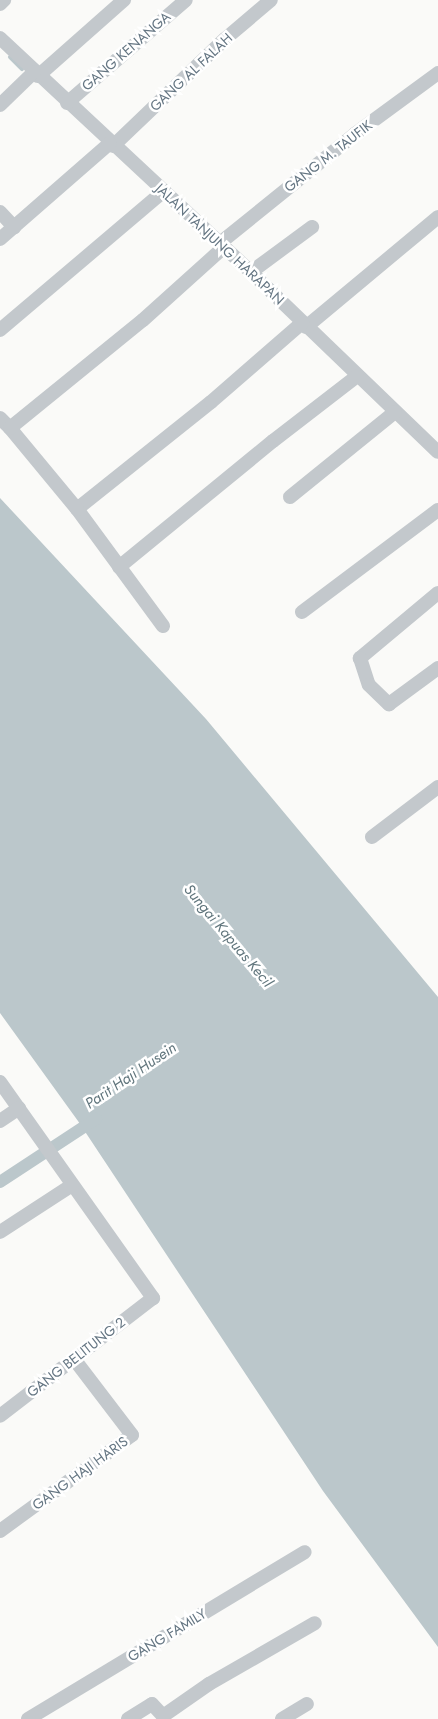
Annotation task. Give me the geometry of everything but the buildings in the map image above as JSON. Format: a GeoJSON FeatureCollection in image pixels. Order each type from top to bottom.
{"type":"FeatureCollection","features":[{"type":"Feature","properties":{"kind":"street"},"geometry":{"type":"LineString","coordinates":[[0,4],[4,0]]}},
{"type":"Feature","properties":{"kind":"street"},"geometry":{"type":"LineString","coordinates":[[0,105],[124,0]]}},
{"type":"Feature","properties":{"kind":"street","name":"GANG KENANGA"},"geometry":{"type":"LineString","coordinates":[[66,103],[186,0]]}},
{"type":"Feature","properties":{"kind":"street","name":"GANG AL FALAH"},"geometry":{"type":"LineString","coordinates":[[0,239],[112,144],[224,39],[271,0]]}},
{"type":"Feature","properties":{"kind":"street","name":"JALAN TANJUNG HARAPAN"},"geometry":{"type":"LineString","coordinates":[[2,45],[251,272],[438,452]]}},
{"type":"Feature","properties":{"kind":"street","name":"GANG M. TAUFIK"},"geometry":{"type":"LineString","coordinates":[[5,423],[136,327],[222,245],[355,134],[438,73]]}},
{"type":"Feature","properties":{"kind":"street"},"geometry":{"type":"LineString","coordinates":[[0,330],[164,191]]}},
{"type":"Feature","properties":{"kind":"street"},"geometry":{"type":"LineString","coordinates":[[0,212],[14,227]]}},
{"type":"Feature","properties":{"kind":"street"},"geometry":{"type":"LineString","coordinates":[[77,509],[438,217]]}},
{"type":"Feature","properties":{"kind":"street"},"geometry":{"type":"LineString","coordinates":[[251,272],[312,228]]}},
{"type":"Feature","properties":{"kind":"street"},"geometry":{"type":"LineString","coordinates":[[119,567],[272,441],[357,376]]}},
{"type":"Feature","properties":{"kind":"street"},"geometry":{"type":"LineString","coordinates":[[290,497],[395,412]]}},
{"type":"Feature","properties":{"kind":"street"},"geometry":{"type":"LineString","coordinates":[[5,423],[77,509],[163,626]]}},
{"type":"Feature","properties":{"kind":"street"},"geometry":{"type":"LineString","coordinates":[[302,612],[438,510]]}},
{"type":"Feature","properties":{"kind":"street"},"geometry":{"type":"LineString","coordinates":[[438,593],[360,658],[369,685],[389,704],[438,668]]}},
{"type":"Feature","properties":{"kind":"street"},"geometry":{"type":"LineString","coordinates":[[372,837],[438,787]]}},
{"type":"Feature","properties":{"kind":"street"},"geometry":{"type":"LineString","coordinates":[[0,1082],[72,1185],[0,1232]]}},
{"type":"Feature","properties":{"kind":"street"},"geometry":{"type":"LineString","coordinates":[[0,1121],[19,1108]]}},
{"type":"Feature","properties":{"kind":"street","name":"GANG BELITUNG 2"},"geometry":{"type":"LineString","coordinates":[[0,1416],[153,1298],[72,1185]]}},
{"type":"Feature","properties":{"kind":"street","name":"GANG HAJI HARIS"},"geometry":{"type":"LineString","coordinates":[[0,1531],[132,1435],[74,1359]]}},
{"type":"Feature","properties":{"kind":"street","name":"GANG FAMILY"},"geometry":{"type":"LineString","coordinates":[[28,1719],[305,1552]]}},
{"type":"Feature","properties":{"kind":"street"},"geometry":{"type":"LineString","coordinates":[[128,1719],[152,1704],[163,1716],[209,1684],[315,1623]]}},
{"type":"Feature","properties":{"kind":"street"},"geometry":{"type":"LineString","coordinates":[[282,1719],[307,1704]]}},
{"type":"Feature","properties":{"kind":"water","name":"Sungai Kapuas Kecil"},"geometry":{"type":"Polygon","coordinates":[[[0,498],[206,719],[438,997],[438,1647],[323,1491],[78,1121],[0,1013],[0,498]]]}},
{"type":"Feature","properties":{"kind":"waterway"},"geometry":{"type":"LineString","coordinates":[[10,57],[22,69]]}},
{"type":"Feature","properties":{"kind":"waterway","name":"Parit Haji Husein"},"geometry":{"type":"LineString","coordinates":[[0,1182],[96,1119]]}}]}
